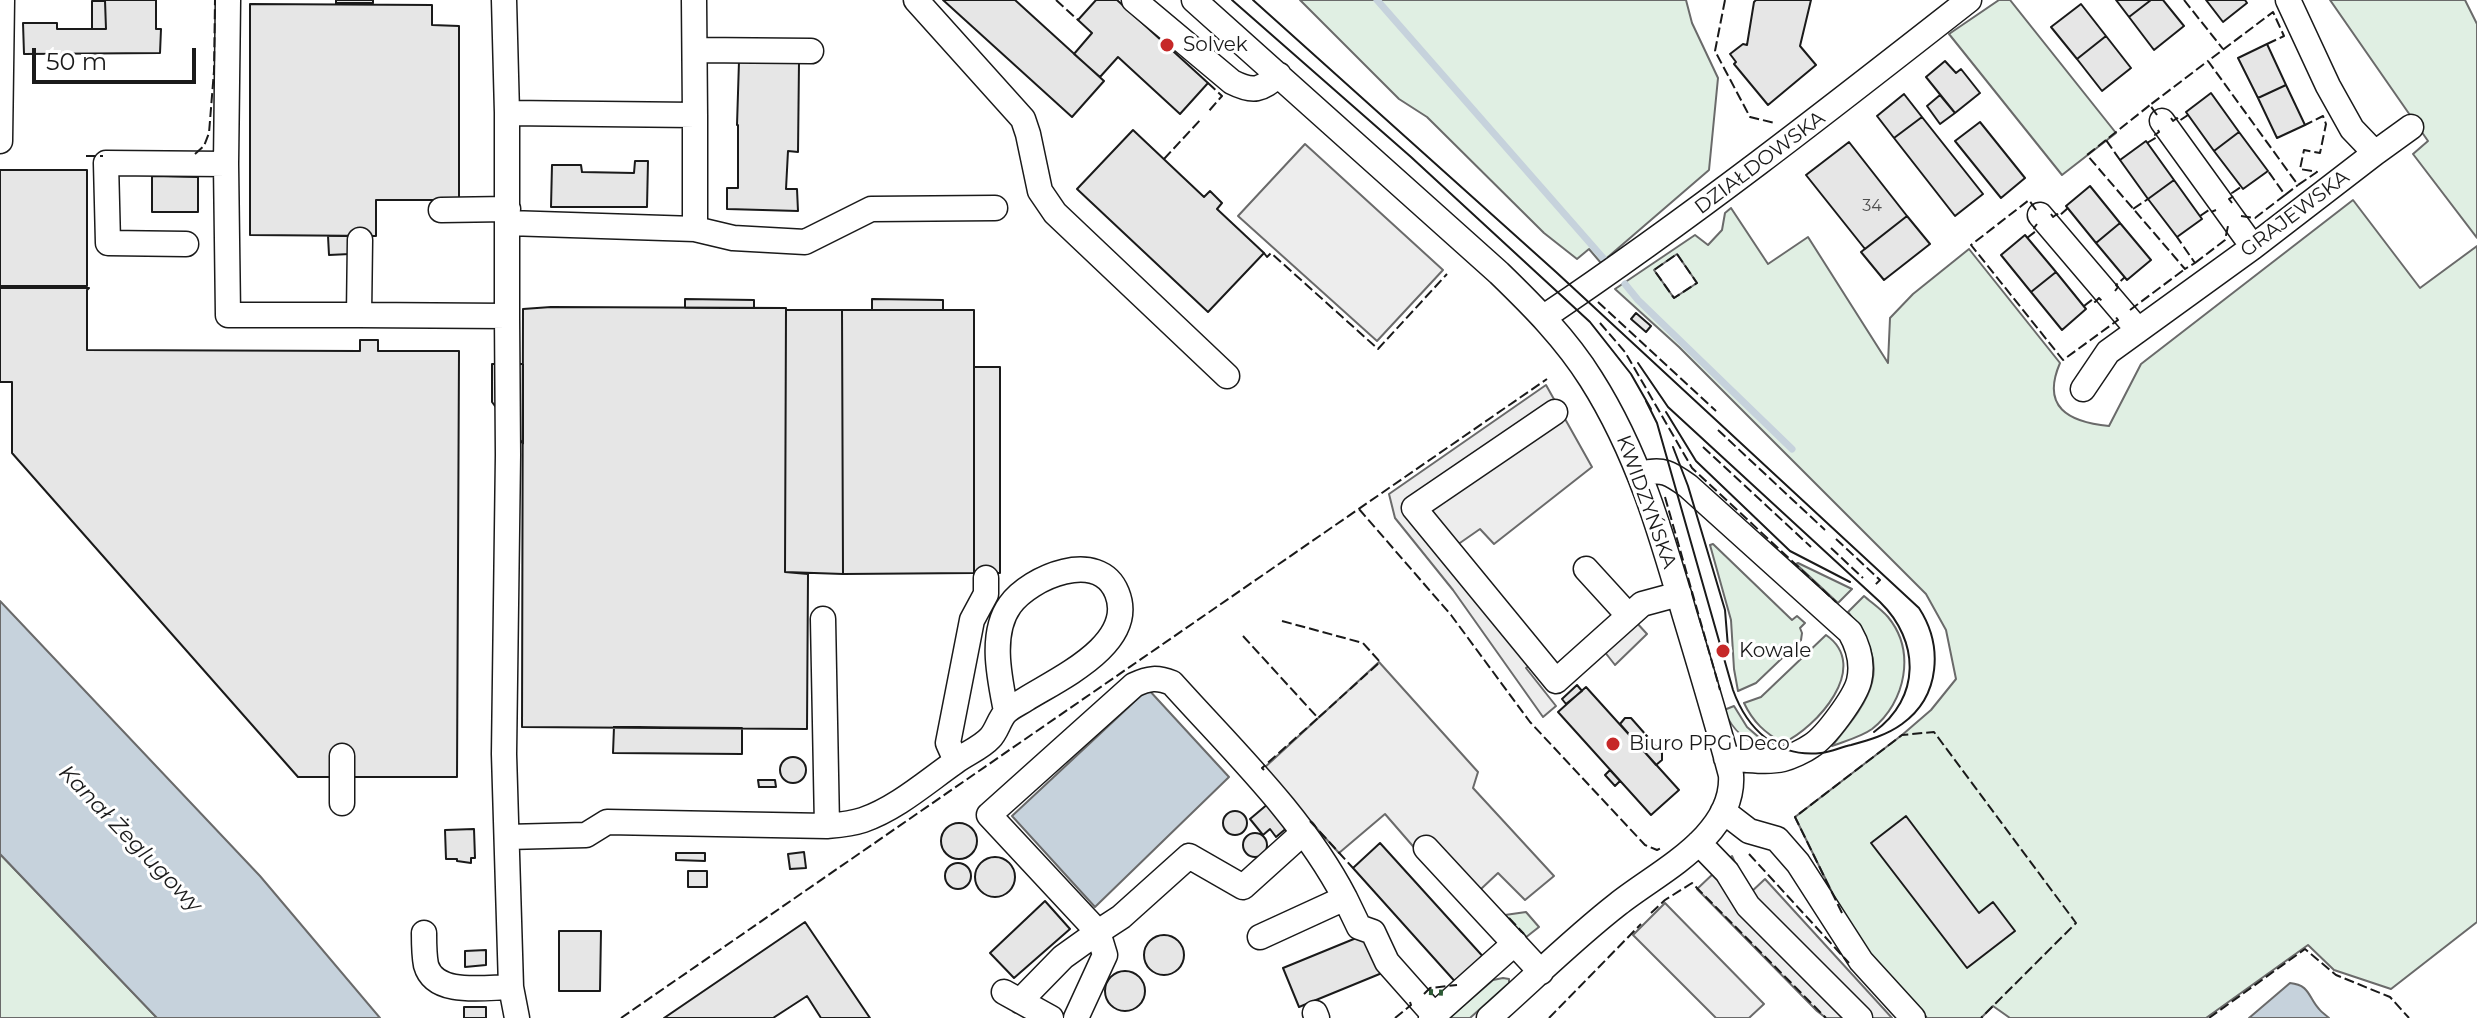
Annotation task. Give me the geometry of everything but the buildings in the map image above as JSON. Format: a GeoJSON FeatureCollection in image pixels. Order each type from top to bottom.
{"type":"FeatureCollection","features":[{"type":"Feature","properties":{"kind":"street"},"geometry":{"type":"LineString","coordinates":[[0,141],[2,0]]}},
{"type":"Feature","properties":{"kind":"street"},"geometry":{"type":"LineString","coordinates":[[228,0],[228,315],[507,316]]}},
{"type":"Feature","properties":{"kind":"street"},"geometry":{"type":"LineString","coordinates":[[504,0],[508,216],[504,754],[511,987],[517,1018]]}},
{"type":"Feature","properties":{"kind":"street"},"geometry":{"type":"LineString","coordinates":[[694,0],[695,229]]}},
{"type":"Feature","properties":{"kind":"street"},"geometry":{"type":"LineString","coordinates":[[916,0],[1023,119],[1040,191],[1055,213],[1227,376]]}},
{"type":"Feature","properties":{"kind":"street"},"geometry":{"type":"LineString","coordinates":[[1134,0],[1232,82],[1253,90],[1279,75]]}},
{"type":"Feature","properties":{"kind":"street","name":"KWIDZYŃSKA"},"geometry":{"type":"LineString","coordinates":[[1194,0],[1432,212],[1544,317],[1590,377],[1622,432],[1640,474],[1679,594],[1732,786],[1723,811],[1699,843],[1676,864],[1619,903],[1489,1018]]}},
{"type":"Feature","properties":{"kind":"street","name":"DZIAŁDOWSKA"},"geometry":{"type":"LineString","coordinates":[[1544,317],[1674,228],[1764,161],[1969,0]]}},
{"type":"Feature","properties":{"kind":"street"},"geometry":{"type":"LineString","coordinates":[[2288,0],[2352,129],[2375,153]]}},
{"type":"Feature","properties":{"kind":"street"},"geometry":{"type":"LineString","coordinates":[[696,50],[811,51]]}},
{"type":"Feature","properties":{"kind":"street"},"geometry":{"type":"LineString","coordinates":[[507,113],[695,115]]}},
{"type":"Feature","properties":{"kind":"street"},"geometry":{"type":"LineString","coordinates":[[2162,121],[2253,247]]}},
{"type":"Feature","properties":{"kind":"street","name":"GRAJEWSKA"},"geometry":{"type":"LineString","coordinates":[[2083,389],[2108,352],[2411,127]]}},
{"type":"Feature","properties":{"kind":"street"},"geometry":{"type":"LineString","coordinates":[[186,244],[108,243],[106,163],[226,164]]}},
{"type":"Feature","properties":{"kind":"street"},"geometry":{"type":"LineString","coordinates":[[441,210],[695,229],[733,238],[805,242],[871,209],[995,208]]}},
{"type":"Feature","properties":{"kind":"street"},"geometry":{"type":"LineString","coordinates":[[2040,215],[2138,330]]}},
{"type":"Feature","properties":{"kind":"street"},"geometry":{"type":"LineString","coordinates":[[359,315],[360,240]]}},
{"type":"Feature","properties":{"kind":"street"},"geometry":{"type":"LineString","coordinates":[[1555,412],[1414,508],[1556,681],[1642,604],[1679,594]]}},
{"type":"Feature","properties":{"kind":"street"},"geometry":{"type":"LineString","coordinates":[[1640,474],[1652,471],[1670,473],[1688,486],[1850,632],[1855,642],[1859,680],[1854,693],[1818,740],[1810,747],[1782,759],[1726,758]]}},
{"type":"Feature","properties":{"kind":"street"},"geometry":{"type":"LineString","coordinates":[[507,837],[586,835],[607,822],[827,826],[860,821],[891,808],[990,739],[1006,711],[1105,645],[1118,626],[1120,608],[1117,592],[1109,580],[1094,571],[1075,568],[1026,590],[1010,605],[998,641],[998,669],[1006,711]]}},
{"type":"Feature","properties":{"kind":"street"},"geometry":{"type":"LineString","coordinates":[[1586,569],[1628,615]]}},
{"type":"Feature","properties":{"kind":"street"},"geometry":{"type":"LineString","coordinates":[[956,761],[948,743],[972,620],[986,594],[986,578]]}},
{"type":"Feature","properties":{"kind":"street"},"geometry":{"type":"LineString","coordinates":[[823,619],[827,826]]}},
{"type":"Feature","properties":{"kind":"street"},"geometry":{"type":"LineString","coordinates":[[1076,1018],[1105,955],[1098,932],[989,815],[1134,685],[1151,678],[1172,683],[1304,832],[1328,865],[1359,927],[1373,932],[1387,962],[1433,1017],[1515,943]]}},
{"type":"Feature","properties":{"kind":"street"},"geometry":{"type":"LineString","coordinates":[[342,756],[342,803]]}},
{"type":"Feature","properties":{"kind":"street"},"geometry":{"type":"LineString","coordinates":[[1723,811],[1749,831],[1777,839],[1798,863],[1861,961],[1913,1018]]}},
{"type":"Feature","properties":{"kind":"street"},"geometry":{"type":"LineString","coordinates":[[1051,1018],[1012,997],[1121,917],[1189,856],[1243,887],[1304,832]]}},
{"type":"Feature","properties":{"kind":"street"},"geometry":{"type":"LineString","coordinates":[[1699,843],[1727,872],[1748,906],[1860,1018]]}},
{"type":"Feature","properties":{"kind":"street"},"geometry":{"type":"LineString","coordinates":[[1426,848],[1541,972]]}},
{"type":"Feature","properties":{"kind":"street"},"geometry":{"type":"LineString","coordinates":[[1260,937],[1345,898]]}},
{"type":"Feature","properties":{"kind":"street"},"geometry":{"type":"LineString","coordinates":[[424,933],[427,967],[435,979],[458,988],[511,987]]}},
{"type":"Feature","properties":{"kind":"green space"},"geometry":{"type":"Polygon","coordinates":[[[1300,0],[1686,0],[1692,23],[1718,78],[1709,170],[1601,263],[1589,249],[1577,259],[1544,233],[1427,117],[1399,99],[1300,0]]]}},
{"type":"Feature","properties":{"kind":"green space"},"geometry":{"type":"Polygon","coordinates":[[[1999,0],[2010,0],[2116,133],[2062,175],[1949,34],[1999,0]]]}},
{"type":"Feature","properties":{"kind":"green space"},"geometry":{"type":"Polygon","coordinates":[[[2330,0],[2465,0],[2477,24],[2477,238],[2413,154],[2428,141],[2330,0]]]}},
{"type":"Feature","properties":{"kind":"green space"},"geometry":{"type":"Polygon","coordinates":[[[2353,200],[2420,288],[2477,246],[2477,922],[2391,989],[2334,970],[2308,945],[2206,1018],[2010,1018],[1993,1006],[1981,1018],[1927,1018],[1855,939],[1795,817],[1931,710],[1956,679],[1946,630],[1926,594],[1679,347],[1615,289],[1695,235],[1708,245],[1722,230],[1725,213],[1731,208],[1768,264],[1808,237],[1888,363],[1890,318],[1913,294],[1969,249],[2060,363],[2054,391],[2056,401],[2070,416],[2109,426],[2141,364],[2353,200]],[[1677,254],[1654,270],[1674,298],[1697,283],[1677,254]]]}},
{"type":"Feature","properties":{"kind":"green space"},"geometry":{"type":"Polygon","coordinates":[[[1713,544],[1792,620],[1797,616],[1805,623],[1800,628],[1801,640],[1756,683],[1738,691],[1731,620],[1710,545],[1713,544]]]}},
{"type":"Feature","properties":{"kind":"green space"},"geometry":{"type":"Polygon","coordinates":[[[1798,563],[1852,589],[1838,603],[1798,563]]]}},
{"type":"Feature","properties":{"kind":"green space"},"geometry":{"type":"Polygon","coordinates":[[[1864,596],[1885,614],[1897,630],[1904,660],[1903,676],[1893,705],[1884,718],[1868,732],[1832,746],[1858,712],[1872,682],[1874,666],[1871,650],[1848,612],[1864,596]]]}},
{"type":"Feature","properties":{"kind":"green space"},"geometry":{"type":"Polygon","coordinates":[[[1826,635],[1839,648],[1843,663],[1841,679],[1823,711],[1783,743],[1760,726],[1744,703],[1761,697],[1826,635]]]}},
{"type":"Feature","properties":{"kind":"green space"},"geometry":{"type":"Polygon","coordinates":[[[1734,706],[1747,727],[1769,746],[1747,739],[1736,730],[1724,710],[1734,706]]]}},
{"type":"Feature","properties":{"kind":"green space"},"geometry":{"type":"Polygon","coordinates":[[[0,854],[157,1018],[0,1018],[0,854]]]}},
{"type":"Feature","properties":{"kind":"green space"},"geometry":{"type":"Polygon","coordinates":[[[1526,912],[1539,927],[1525,938],[1505,915],[1526,912]]]}},
{"type":"Feature","properties":{"kind":"green space"},"geometry":{"type":"Polygon","coordinates":[[[1509,979],[1509,983],[1470,1018],[1449,1018],[1493,980],[1509,979]]]}},
{"type":"Feature","properties":{"kind":"shaded area"},"geometry":{"type":"Polygon","coordinates":[[[1305,144],[1443,270],[1377,341],[1238,216],[1305,144]]]}},
{"type":"Feature","properties":{"kind":"shaded area"},"geometry":{"type":"Polygon","coordinates":[[[1546,385],[1592,467],[1494,544],[1480,529],[1457,545],[1546,654],[1526,668],[1556,706],[1543,717],[1453,590],[1395,518],[1389,494],[1546,385]]]}},
{"type":"Feature","properties":{"kind":"shaded area"},"geometry":{"type":"Polygon","coordinates":[[[1636,622],[1647,634],[1615,665],[1604,651],[1636,622]]]}},
{"type":"Feature","properties":{"kind":"shaded area"},"geometry":{"type":"Polygon","coordinates":[[[1379,662],[1478,772],[1473,788],[1554,876],[1525,900],[1498,873],[1464,905],[1385,814],[1339,853],[1263,769],[1379,662]]]}},
{"type":"Feature","properties":{"kind":"shaded area"},"geometry":{"type":"Polygon","coordinates":[[[1732,856],[1749,894],[1765,879],[1892,1018],[1826,1018],[1817,1011],[1697,889],[1732,856]]]}},
{"type":"Feature","properties":{"kind":"shaded area"},"geometry":{"type":"Polygon","coordinates":[[[1665,903],[1764,1004],[1749,1018],[1716,1018],[1633,935],[1665,903]]]}},
{"type":"Feature","properties":{"kind":"water","name":"Kanał Żeglugowy"},"geometry":{"type":"Polygon","coordinates":[[[0,601],[260,876],[380,1018],[157,1018],[0,854],[0,601]]]}},
{"type":"Feature","properties":{"kind":"water"},"geometry":{"type":"Polygon","coordinates":[[[1148,689],[1229,777],[1095,907],[1012,816],[1148,689]]]}},
{"type":"Feature","properties":{"kind":"water"},"geometry":{"type":"Polygon","coordinates":[[[2290,983],[2305,989],[2329,1018],[2249,1018],[2290,983]]]}},
{"type":"Feature","properties":{"kind":"waterway"},"geometry":{"type":"LineString","coordinates":[[1377,0],[1604,259]]}},
{"type":"Feature","properties":{"kind":"waterway"},"geometry":{"type":"LineString","coordinates":[[1625,284],[1792,449]]}},
{"type":"Feature","properties":{"kind":"tram line"},"geometry":{"type":"LineString","coordinates":[[1232,0],[1411,157],[1590,322],[1631,374],[1651,409]]}},
{"type":"Feature","properties":{"kind":"tram line"},"geometry":{"type":"LineString","coordinates":[[1253,0],[1556,272],[1919,608],[1932,638],[1934,669],[1924,699],[1902,724],[1878,737],[1833,751],[1805,753],[1778,746],[1746,717],[1733,690],[1657,423],[1646,401]]}},
{"type":"Feature","properties":{"kind":"tram line"},"geometry":{"type":"LineString","coordinates":[[1638,363],[1668,407],[1893,617],[1903,634],[1910,669],[1900,703],[1874,732]]}},
{"type":"Feature","properties":{"kind":"tram line"},"geometry":{"type":"LineString","coordinates":[[1666,412],[1696,461],[1790,551],[1850,582]]}},
{"type":"Feature","properties":{"kind":"tram line"},"geometry":{"type":"LineString","coordinates":[[1673,447],[1688,486],[1725,610],[1728,647]]}},
{"type":"Feature","properties":{"kind":"hedge"},"geometry":{"type":"LineString","coordinates":[[1429,992],[1447,993]]}},
{"type":"Feature","properties":{"kind":"fence"},"geometry":{"type":"LineString","coordinates":[[195,154],[204,146],[209,133],[215,0]]}},
{"type":"Feature","properties":{"kind":"fence"},"geometry":{"type":"LineString","coordinates":[[1056,0],[1078,20]]}},
{"type":"Feature","properties":{"kind":"fence"},"geometry":{"type":"LineString","coordinates":[[1725,0],[1715,51],[1750,117],[1775,123]]}},
{"type":"Feature","properties":{"kind":"fence"},"geometry":{"type":"LineString","coordinates":[[2184,0],[2223,49]]}},
{"type":"Feature","properties":{"kind":"fence"},"geometry":{"type":"LineString","coordinates":[[2267,44],[2284,36],[2273,12],[2208,61],[2298,185],[2317,172],[2300,169],[2304,150],[2320,153],[2326,124],[2323,116],[2305,125]]}},
{"type":"Feature","properties":{"kind":"fence"},"geometry":{"type":"LineString","coordinates":[[2157,115],[2150,105],[2208,61]]}},
{"type":"Feature","properties":{"kind":"fence"},"geometry":{"type":"LineString","coordinates":[[1208,83],[1222,96],[1208,112]]}},
{"type":"Feature","properties":{"kind":"fence"},"geometry":{"type":"LineString","coordinates":[[2120,160],[2106,140],[2150,105]]}},
{"type":"Feature","properties":{"kind":"fence"},"geometry":{"type":"LineString","coordinates":[[2171,118],[2179,121],[2188,115]]}},
{"type":"Feature","properties":{"kind":"fence"},"geometry":{"type":"LineString","coordinates":[[1164,159],[1202,118]]}},
{"type":"Feature","properties":{"kind":"fence"},"geometry":{"type":"LineString","coordinates":[[2147,143],[2157,137],[2158,130]]}},
{"type":"Feature","properties":{"kind":"fence"},"geometry":{"type":"LineString","coordinates":[[2106,140],[2087,155],[2185,269],[2195,263],[2177,237]]}},
{"type":"Feature","properties":{"kind":"fence"},"geometry":{"type":"LineString","coordinates":[[86,156],[103,156]]}},
{"type":"Feature","properties":{"kind":"fence"},"geometry":{"type":"LineString","coordinates":[[2241,216],[2255,218],[2285,195],[2268,171]]}},
{"type":"Feature","properties":{"kind":"fence"},"geometry":{"type":"LineString","coordinates":[[2285,195],[2298,185]]}},
{"type":"Feature","properties":{"kind":"fence"},"geometry":{"type":"LineString","coordinates":[[2232,203],[2229,199],[2234,196],[2232,193],[2241,187]]}},
{"type":"Feature","properties":{"kind":"fence"},"geometry":{"type":"LineString","coordinates":[[2133,209],[2148,199]]}},
{"type":"Feature","properties":{"kind":"fence"},"geometry":{"type":"LineString","coordinates":[[2036,210],[2029,200],[1971,245],[2063,360],[2118,320],[2115,316]]}},
{"type":"Feature","properties":{"kind":"fence"},"geometry":{"type":"LineString","coordinates":[[2051,214],[2053,217],[2059,216],[2068,208]]}},
{"type":"Feature","properties":{"kind":"fence"},"geometry":{"type":"LineString","coordinates":[[2200,216],[2209,210],[2216,210]]}},
{"type":"Feature","properties":{"kind":"fence"},"geometry":{"type":"LineString","coordinates":[[2027,238],[2036,231],[2034,228],[2037,224]]}},
{"type":"Feature","properties":{"kind":"fence"},"geometry":{"type":"LineString","coordinates":[[2195,263],[2225,240],[2228,226]]}},
{"type":"Feature","properties":{"kind":"fence"},"geometry":{"type":"LineString","coordinates":[[1264,253],[1267,257],[1271,253],[1378,349],[1447,274]]}},
{"type":"Feature","properties":{"kind":"fence"},"geometry":{"type":"LineString","coordinates":[[1677,254],[1697,283],[1674,298],[1654,270],[1677,254]]}},
{"type":"Feature","properties":{"kind":"fence"},"geometry":{"type":"LineString","coordinates":[[2130,310],[2185,269]]}},
{"type":"Feature","properties":{"kind":"fence"},"geometry":{"type":"LineString","coordinates":[[2115,291],[2116,285],[2125,277]]}},
{"type":"Feature","properties":{"kind":"fence"},"geometry":{"type":"LineString","coordinates":[[2084,306],[2093,299],[2095,302],[2099,298],[2102,301]]}},
{"type":"Feature","properties":{"kind":"fence"},"geometry":{"type":"LineString","coordinates":[[1598,302],[1716,411]]}},
{"type":"Feature","properties":{"kind":"fence"},"geometry":{"type":"LineString","coordinates":[[1600,323],[1625,352],[1692,468],[1836,602]]}},
{"type":"Feature","properties":{"kind":"fence"},"geometry":{"type":"LineString","coordinates":[[621,1018],[1547,379]]}},
{"type":"Feature","properties":{"kind":"fence"},"geometry":{"type":"LineString","coordinates":[[1718,430],[1825,530]]}},
{"type":"Feature","properties":{"kind":"fence"},"geometry":{"type":"LineString","coordinates":[[1703,447],[1811,547]]}},
{"type":"Feature","properties":{"kind":"fence"},"geometry":{"type":"LineString","coordinates":[[1665,497],[1720,690]]}},
{"type":"Feature","properties":{"kind":"fence"},"geometry":{"type":"LineString","coordinates":[[1359,509],[1451,615],[1530,722],[1645,845],[1657,850],[1661,848]]}},
{"type":"Feature","properties":{"kind":"fence"},"geometry":{"type":"LineString","coordinates":[[1836,539],[1880,580],[1873,587]]}},
{"type":"Feature","properties":{"kind":"fence"},"geometry":{"type":"LineString","coordinates":[[1831,548],[1863,578]]}},
{"type":"Feature","properties":{"kind":"fence"},"geometry":{"type":"LineString","coordinates":[[1282,621],[1363,643],[1380,662],[1318,718]]}},
{"type":"Feature","properties":{"kind":"fence"},"geometry":{"type":"LineString","coordinates":[[1243,636],[1318,718],[1262,768],[1264,770]]}},
{"type":"Feature","properties":{"kind":"fence"},"geometry":{"type":"LineString","coordinates":[[1842,913],[1795,817],[1902,735],[1934,732],[2076,923],[1981,1018]]}},
{"type":"Feature","properties":{"kind":"fence"},"geometry":{"type":"LineString","coordinates":[[1310,821],[1353,868]]}},
{"type":"Feature","properties":{"kind":"fence"},"geometry":{"type":"LineString","coordinates":[[1749,854],[1849,963]]}},
{"type":"Feature","properties":{"kind":"fence"},"geometry":{"type":"LineString","coordinates":[[1651,913],[1692,883],[1826,1018]]}},
{"type":"Feature","properties":{"kind":"fence"},"geometry":{"type":"LineString","coordinates":[[1509,918],[1524,934]]}},
{"type":"Feature","properties":{"kind":"fence"},"geometry":{"type":"LineString","coordinates":[[1549,1018],[1641,924]]}},
{"type":"Feature","properties":{"kind":"fence"},"geometry":{"type":"LineString","coordinates":[[2209,1018],[2305,949],[2336,975],[2390,997],[2409,1018]]}},
{"type":"Feature","properties":{"kind":"fence"},"geometry":{"type":"LineString","coordinates":[[1424,994],[1430,988],[1457,985]]}},
{"type":"Feature","properties":{"kind":"fence"},"geometry":{"type":"LineString","coordinates":[[1395,1018],[1411,1005],[1410,1002]]}},
{"type":"Feature","properties":{"kind":"place","name":"Solvek"},"geometry":{"type":"Point","coordinates":[1167,45]}},
{"type":"Feature","properties":{"kind":"place","name":"Kowale"},"geometry":{"type":"Point","coordinates":[1723,651]}},
{"type":"Feature","properties":{"kind":"place","name":"Biuro PPG Deco"},"geometry":{"type":"Point","coordinates":[1613,744]}}]}
